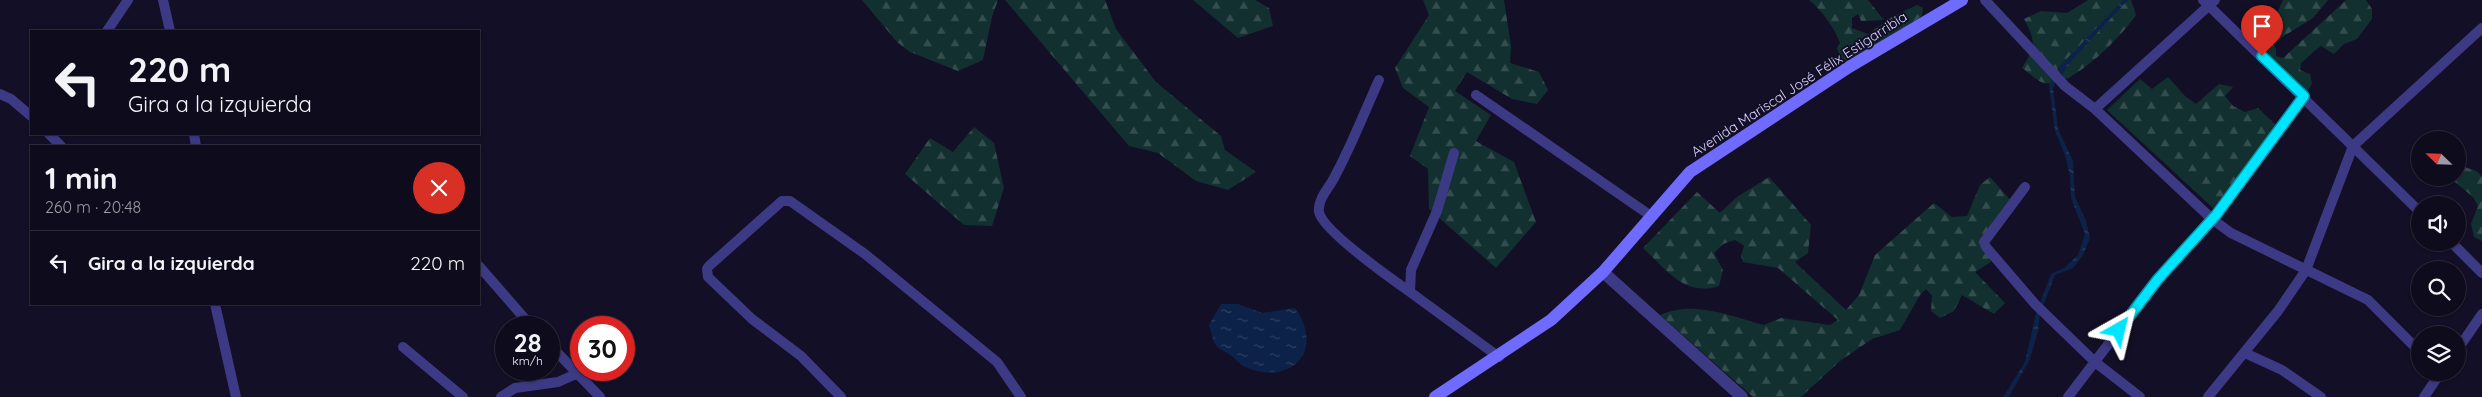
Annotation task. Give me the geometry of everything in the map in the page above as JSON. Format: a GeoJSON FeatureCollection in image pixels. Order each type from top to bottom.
{"type":"FeatureCollection","features":[{"type":"Feature","properties":{"kind":"main road","name":"Avenida Mariscal José Félix Estigarribia"},"geometry":{"type":"LineString","coordinates":[[1435,397],[1499,357],[1551,320],[1603,272],[1690,172],[1849,67],[1962,0]]}},
{"type":"Feature","properties":{"kind":"street"},"geometry":{"type":"LineString","coordinates":[[108,30],[128,0]]}},
{"type":"Feature","properties":{"kind":"street"},"geometry":{"type":"LineString","coordinates":[[163,0],[170,30]]}},
{"type":"Feature","properties":{"kind":"street"},"geometry":{"type":"LineString","coordinates":[[1985,0],[2065,86],[2095,109],[2212,219],[2231,233],[2368,300],[2411,343]]}},
{"type":"Feature","properties":{"kind":"street"},"geometry":{"type":"LineString","coordinates":[[2095,109],[2209,2],[2411,203]]}},
{"type":"Feature","properties":{"kind":"street"},"geometry":{"type":"LineString","coordinates":[[2208,397],[2245,353],[2306,270],[2353,146],[2482,28]]}},
{"type":"Feature","properties":{"kind":"street"},"geometry":{"type":"LineString","coordinates":[[1379,80],[1335,177],[1319,204],[1319,211],[1324,222],[1350,246],[1499,357]]}},
{"type":"Feature","properties":{"kind":"street"},"geometry":{"type":"LineString","coordinates":[[0,94],[11,99],[30,115]]}},
{"type":"Feature","properties":{"kind":"street"},"geometry":{"type":"LineString","coordinates":[[1476,95],[1651,216]]}},
{"type":"Feature","properties":{"kind":"street"},"geometry":{"type":"LineString","coordinates":[[2068,397],[2158,279],[2212,219],[2304,96]]}},
{"type":"Feature","properties":{"kind":"street"},"geometry":{"type":"LineString","coordinates":[[51,135],[60,145]]}},
{"type":"Feature","properties":{"kind":"street"},"geometry":{"type":"LineString","coordinates":[[1410,292],[1411,270],[1437,211],[1454,153]]}},
{"type":"Feature","properties":{"kind":"street"},"geometry":{"type":"LineString","coordinates":[[2025,186],[1984,245],[2036,304],[2095,362],[2140,397]]}},
{"type":"Feature","properties":{"kind":"street"},"geometry":{"type":"LineString","coordinates":[[841,397],[801,356],[752,318],[708,278],[707,269],[709,266],[782,200],[790,201],[865,254],[990,356],[997,362],[1021,397]]}},
{"type":"Feature","properties":{"kind":"street"},"geometry":{"type":"LineString","coordinates":[[2460,251],[2482,273]]}},
{"type":"Feature","properties":{"kind":"street"},"geometry":{"type":"LineString","coordinates":[[480,267],[523,316]]}},
{"type":"Feature","properties":{"kind":"street"},"geometry":{"type":"LineString","coordinates":[[1603,272],[1742,397]]}},
{"type":"Feature","properties":{"kind":"street"},"geometry":{"type":"LineString","coordinates":[[215,305],[236,397]]}},
{"type":"Feature","properties":{"kind":"street"},"geometry":{"type":"LineString","coordinates":[[2466,337],[2482,314]]}},
{"type":"Feature","properties":{"kind":"street"},"geometry":{"type":"LineString","coordinates":[[403,347],[463,397]]}},
{"type":"Feature","properties":{"kind":"street"},"geometry":{"type":"LineString","coordinates":[[2245,353],[2282,370],[2320,397]]}},
{"type":"Feature","properties":{"kind":"street"},"geometry":{"type":"LineString","coordinates":[[560,356],[570,367]]}},
{"type":"Feature","properties":{"kind":"street"},"geometry":{"type":"LineString","coordinates":[[501,397],[515,388],[558,382],[570,377]]}},
{"type":"Feature","properties":{"kind":"street"},"geometry":{"type":"LineString","coordinates":[[583,381],[600,397]]}},
{"type":"Feature","properties":{"kind":"street"},"geometry":{"type":"LineString","coordinates":[[2424,397],[2435,381]]}},
{"type":"Feature","properties":{"kind":"green space"},"geometry":{"type":"Polygon","coordinates":[[[862,0],[998,0],[992,17],[983,60],[958,71],[910,52],[897,42],[862,0]]]}},
{"type":"Feature","properties":{"kind":"green space"},"geometry":{"type":"Polygon","coordinates":[[[1005,0],[1105,0],[1116,29],[1156,82],[1221,136],[1225,150],[1256,172],[1228,190],[1196,181],[1158,153],[1129,146],[1005,0]]]}},
{"type":"Feature","properties":{"kind":"green space"},"geometry":{"type":"Polygon","coordinates":[[[1193,0],[1255,0],[1269,8],[1273,26],[1238,38],[1193,0]]]}},
{"type":"Feature","properties":{"kind":"green space"},"geometry":{"type":"Polygon","coordinates":[[[1423,0],[1504,0],[1511,46],[1510,63],[1539,72],[1548,90],[1537,104],[1512,99],[1467,72],[1455,91],[1491,115],[1476,141],[1514,162],[1536,222],[1496,268],[1429,209],[1428,169],[1410,156],[1429,107],[1403,88],[1395,68],[1429,15],[1423,0]]]}},
{"type":"Feature","properties":{"kind":"green space"},"geometry":{"type":"Polygon","coordinates":[[[1809,0],[1868,0],[1884,20],[1861,21],[1858,14],[1852,18],[1852,28],[1868,34],[1892,17],[1917,5],[1923,8],[1922,16],[1894,37],[1850,61],[1841,59],[1837,48],[1840,43],[1831,25],[1809,0]]]}},
{"type":"Feature","properties":{"kind":"green space"},"geometry":{"type":"Polygon","coordinates":[[[2088,0],[2131,0],[2136,15],[2119,36],[2093,61],[2065,79],[2052,83],[2041,82],[2022,68],[2033,44],[2031,33],[2024,19],[2041,11],[2067,13],[2088,0]]]}},
{"type":"Feature","properties":{"kind":"green space"},"geometry":{"type":"Polygon","coordinates":[[[2283,0],[2328,0],[2313,18],[2276,41],[2265,32],[2267,19],[2277,13],[2283,0]]]}},
{"type":"Feature","properties":{"kind":"green space"},"geometry":{"type":"Polygon","coordinates":[[[2346,0],[2366,0],[2372,9],[2372,19],[2357,39],[2344,44],[2334,54],[2321,46],[2301,63],[2300,70],[2310,74],[2312,83],[2307,93],[2299,95],[2258,54],[2263,45],[2273,44],[2276,49],[2276,56],[2283,58],[2346,0]]]}},
{"type":"Feature","properties":{"kind":"green space"},"geometry":{"type":"Polygon","coordinates":[[[2168,77],[2185,96],[2196,104],[2219,84],[2233,87],[2225,96],[2233,106],[2245,112],[2258,108],[2277,126],[2213,208],[2107,110],[2140,79],[2152,89],[2168,77]]]}},
{"type":"Feature","properties":{"kind":"green space"},"geometry":{"type":"Polygon","coordinates":[[[974,127],[994,143],[1004,188],[992,226],[964,225],[905,174],[930,138],[953,152],[974,127]]]}},
{"type":"Feature","properties":{"kind":"green space"},"geometry":{"type":"Polygon","coordinates":[[[2466,167],[2476,171],[2482,176],[2482,241],[2474,237],[2471,224],[2478,206],[2473,197],[2460,186],[2466,186],[2466,167]]]}},
{"type":"Feature","properties":{"kind":"green space"},"geometry":{"type":"Polygon","coordinates":[[[1769,177],[1811,225],[1808,253],[1795,262],[1846,310],[1859,295],[1875,255],[1934,203],[1952,217],[1967,216],[1980,185],[1990,177],[2014,204],[1987,244],[1991,262],[1975,272],[2005,303],[1994,314],[1962,295],[1954,311],[1940,318],[1931,311],[1932,296],[1926,289],[1920,295],[1900,330],[1872,339],[1840,361],[1801,397],[1753,397],[1660,315],[1686,309],[1699,309],[1764,325],[1781,318],[1830,325],[1838,320],[1778,268],[1743,262],[1741,256],[1744,246],[1735,240],[1723,244],[1714,253],[1723,270],[1719,286],[1707,288],[1696,288],[1686,285],[1668,273],[1643,248],[1697,192],[1720,213],[1737,197],[1769,177]]]}},
{"type":"Feature","properties":{"kind":"water"},"geometry":{"type":"Polygon","coordinates":[[[2123,0],[2128,0],[2072,60],[2062,75],[2057,69],[2123,0]]]}},
{"type":"Feature","properties":{"kind":"water"},"geometry":{"type":"Polygon","coordinates":[[[2051,80],[2055,84],[2053,88],[2058,129],[2073,161],[2075,197],[2086,221],[2090,238],[2083,255],[2073,268],[2055,275],[2043,306],[2040,303],[2051,274],[2064,268],[2078,255],[2085,234],[2071,198],[2070,176],[2065,155],[2055,131],[2049,86],[2051,80]]]}},
{"type":"Feature","properties":{"kind":"water"},"geometry":{"type":"Polygon","coordinates":[[[1221,304],[1238,304],[1262,313],[1295,308],[1304,324],[1307,338],[1305,351],[1298,361],[1289,368],[1276,372],[1261,372],[1243,366],[1229,354],[1218,348],[1214,342],[1209,325],[1221,304]]]}},
{"type":"Feature","properties":{"kind":"water"},"geometry":{"type":"Polygon","coordinates":[[[2037,309],[2040,312],[2038,331],[2030,359],[2009,397],[2003,397],[2025,362],[2037,309]]]}},
{"type":"Feature","properties":{"kind":"route"},"geometry":{"type":"LineString","coordinates":[[2119,330],[2158,279],[2216,215],[2268,148],[2304,96],[2262,56]]}}]}
